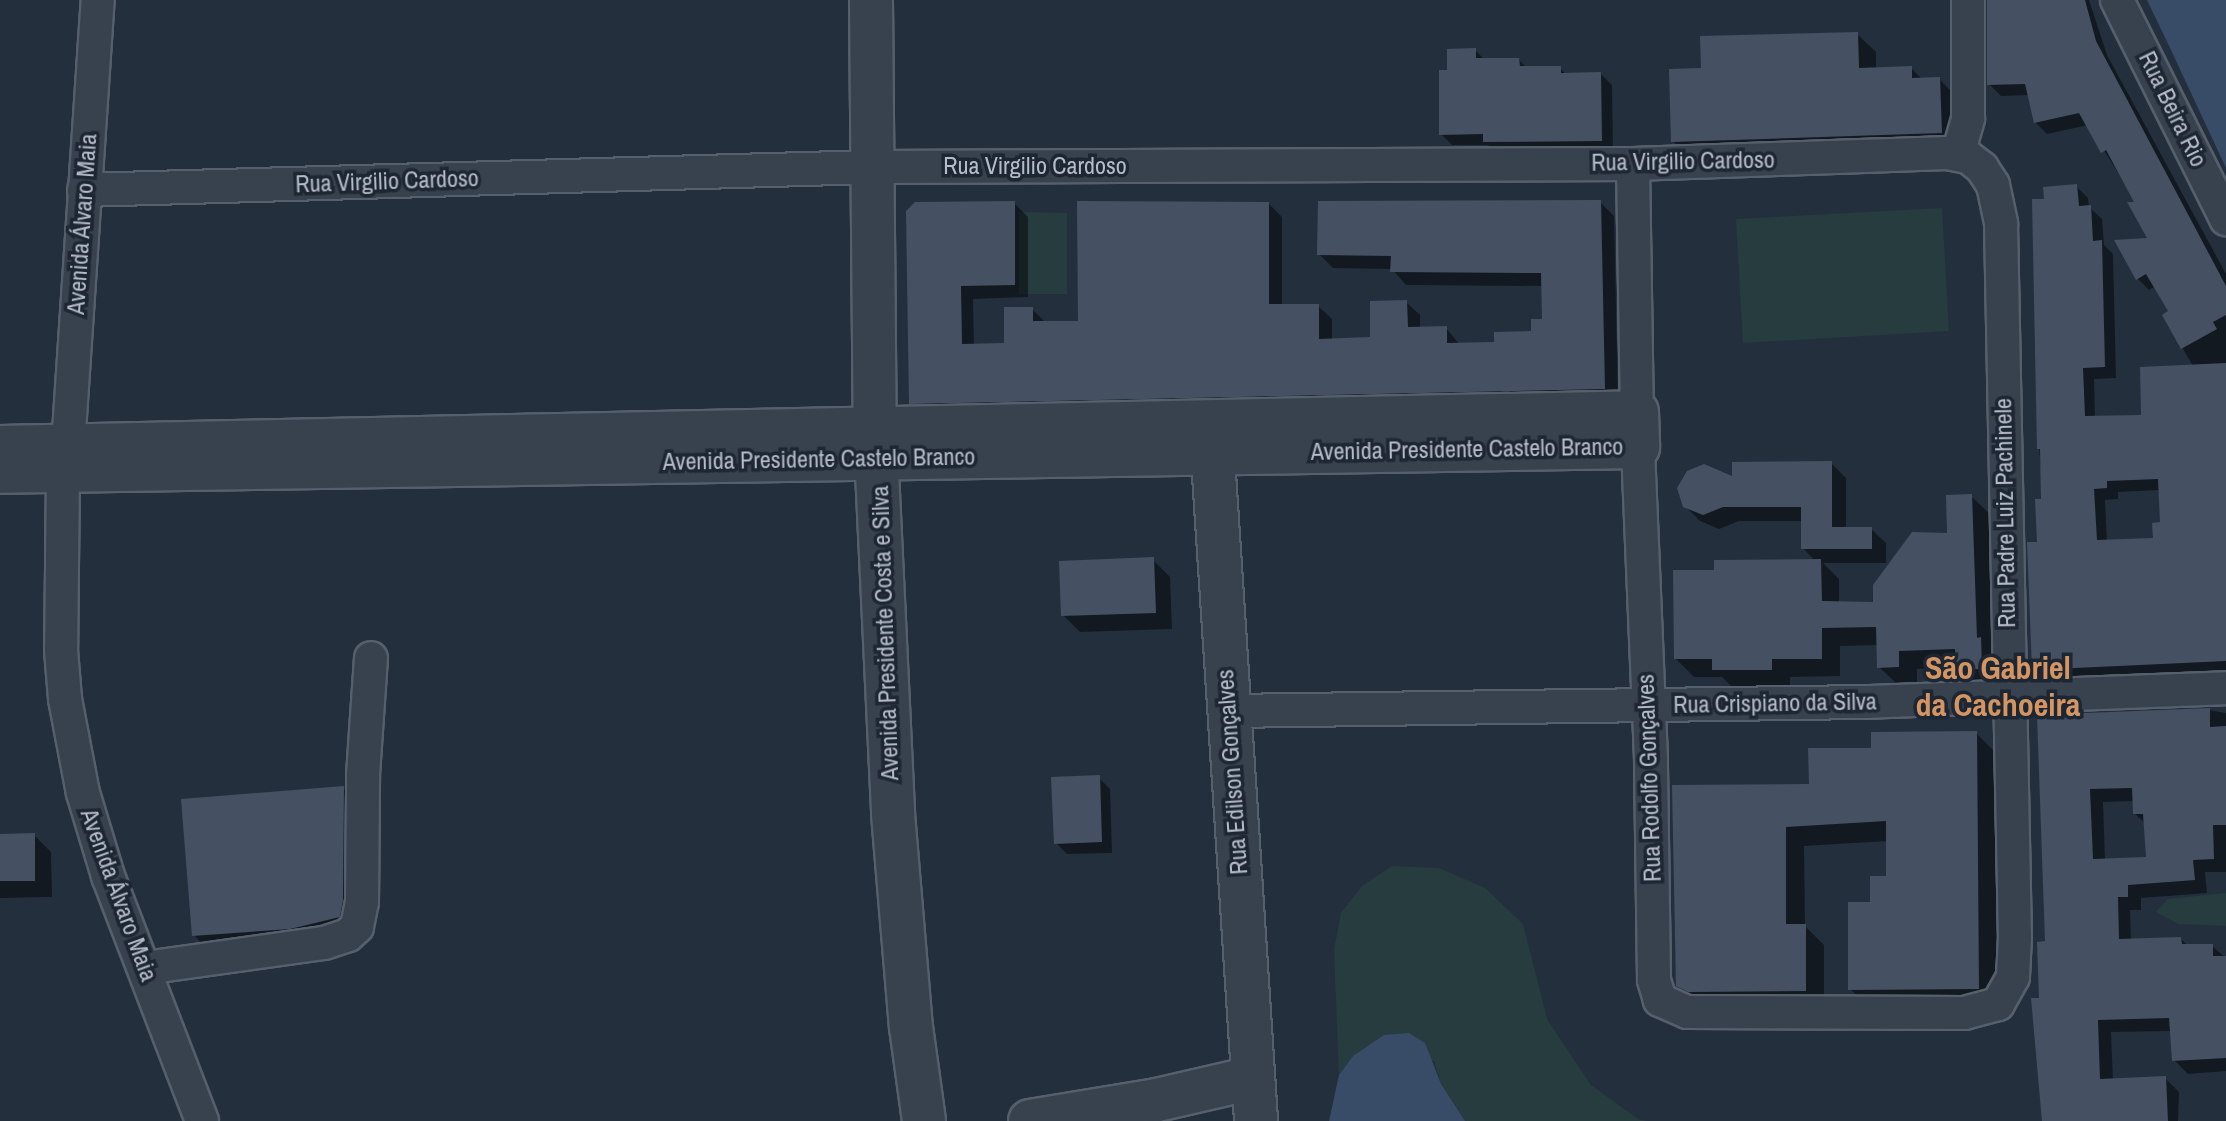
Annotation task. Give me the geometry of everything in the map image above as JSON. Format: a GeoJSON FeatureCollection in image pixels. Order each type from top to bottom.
{"type":"FeatureCollection","features":[{"type":"Feature","properties":{"kind":"street","name":"Avenida Álvaro Maia"},"geometry":{"type":"LineString","coordinates":[[98,0],[66,459],[61,650],[65,699],[94,836],[202,1121]]}},
{"type":"Feature","properties":{"kind":"street","name":"Avenida Presidente Costa e Silva"},"geometry":{"type":"LineString","coordinates":[[871,0],[876,444],[893,814],[911,1027],[924,1121]]}},
{"type":"Feature","properties":{"kind":"street"},"geometry":{"type":"LineString","coordinates":[[1968,0],[1970,161]]}},
{"type":"Feature","properties":{"kind":"street","name":"Rua Beira Rio"},"geometry":{"type":"LineString","coordinates":[[2117,0],[2226,219]]}},
{"type":"Feature","properties":{"kind":"street","name":"Rua Virgilio Cardoso"},"geometry":{"type":"LineString","coordinates":[[84,190],[875,167],[1970,161]]}},
{"type":"Feature","properties":{"kind":"street","name":"Rua Padre Luiz Pachinele"},"geometry":{"type":"LineString","coordinates":[[1970,161],[1993,185],[2001,224],[2015,959]]}},
{"type":"Feature","properties":{"kind":"street","name":"Rua Rodolfo Gonçalves"},"geometry":{"type":"LineString","coordinates":[[1633,164],[1637,429],[1654,980],[1660,1000],[1687,1012],[1965,1013],[1998,1004],[2013,977],[2015,959]]}},
{"type":"Feature","properties":{"kind":"street","name":"Avenida Presidente Castelo Branco"},"geometry":{"type":"LineString","coordinates":[[0,472],[66,459],[1637,429]]}},
{"type":"Feature","properties":{"kind":"street","name":"Rua Edilson Gonçalves"},"geometry":{"type":"LineString","coordinates":[[1212,438],[1256,1121]]}},
{"type":"Feature","properties":{"kind":"street","name":"Avenida Presidente Castelo Branco"},"geometry":{"type":"LineString","coordinates":[[0,447],[66,459]]}},
{"type":"Feature","properties":{"kind":"street"},"geometry":{"type":"LineString","coordinates":[[145,968],[324,943],[348,935],[357,927],[362,902],[363,775],[371,658]]}},
{"type":"Feature","properties":{"kind":"street","name":"Rua Crispiano da Silva"},"geometry":{"type":"LineString","coordinates":[[1228,711],[2008,697],[2226,688]]}},
{"type":"Feature","properties":{"kind":"street"},"geometry":{"type":"LineString","coordinates":[[1030,1121],[1157,1100],[1252,1078]]}},
{"type":"Feature","properties":{"kind":"green space"},"geometry":{"type":"Polygon","coordinates":[[[1942,208],[1949,331],[1743,343],[1736,219],[1942,208]]]}},
{"type":"Feature","properties":{"kind":"green space"},"geometry":{"type":"Polygon","coordinates":[[[1019,212],[1067,213],[1067,294],[1019,294],[1019,212]]]}},
{"type":"Feature","properties":{"kind":"green space"},"geometry":{"type":"Polygon","coordinates":[[[1392,866],[1439,868],[1485,888],[1523,924],[1547,1019],[1591,1085],[1638,1119],[1647,1121],[1465,1121],[1441,1084],[1434,1061],[1353,1056],[1339,1075],[1334,950],[1341,913],[1362,886],[1392,866]]]}},
{"type":"Feature","properties":{"kind":"green space"},"geometry":{"type":"Polygon","coordinates":[[[2226,893],[2226,926],[2178,924],[2156,912],[2168,899],[2226,893]]]}},
{"type":"Feature","properties":{"kind":"water"},"geometry":{"type":"Polygon","coordinates":[[[2147,0],[2226,0],[2226,168],[2171,50],[2147,0]]]}},
{"type":"Feature","properties":{"kind":"water"},"geometry":{"type":"Polygon","coordinates":[[[1409,1033],[1425,1043],[1441,1084],[1465,1121],[1329,1121],[1339,1075],[1353,1056],[1384,1035],[1409,1033]]]}},
{"type":"Feature","properties":{"kind":"building"},"geometry":{"type":"Polygon","coordinates":[[[1987,0],[2085,0],[2096,41],[2226,286],[2226,315],[2213,322],[2217,329],[2181,349],[2162,315],[2168,311],[2146,274],[2136,280],[2114,240],[2147,238],[2127,202],[2134,202],[2106,150],[2101,153],[2079,113],[2034,123],[2025,84],[1987,85],[1987,0]]]}},
{"type":"Feature","properties":{"kind":"building"},"geometry":{"type":"Polygon","coordinates":[[[1858,32],[1859,68],[1912,66],[1912,78],[1940,77],[1942,133],[1671,142],[1669,69],[1701,68],[1700,36],[1858,32]]]}},
{"type":"Feature","properties":{"kind":"building"},"geometry":{"type":"Polygon","coordinates":[[[1476,48],[1476,58],[1519,58],[1520,66],[1561,66],[1561,73],[1601,72],[1602,141],[1483,142],[1483,134],[1439,135],[1439,70],[1447,70],[1447,49],[1476,48]]]}},
{"type":"Feature","properties":{"kind":"building"},"geometry":{"type":"Polygon","coordinates":[[[2077,184],[2079,206],[2091,205],[2093,241],[2102,240],[2105,367],[2083,368],[2085,416],[2141,415],[2140,367],[2226,363],[2226,661],[2032,670],[2027,542],[2037,542],[2035,499],[2041,499],[2040,449],[2037,449],[2032,199],[2044,199],[2043,187],[2077,184]],[[2158,479],[2107,481],[2107,488],[2094,489],[2097,540],[2153,538],[2152,523],[2160,522],[2158,479]]]}},
{"type":"Feature","properties":{"kind":"building"},"geometry":{"type":"Polygon","coordinates":[[[1601,200],[1605,389],[909,404],[906,211],[915,202],[1015,201],[1015,285],[961,286],[962,344],[1004,343],[1004,307],[1033,307],[1033,321],[1078,321],[1077,201],[1269,202],[1269,304],[1319,304],[1319,339],[1370,337],[1370,301],[1407,300],[1408,327],[1447,326],[1447,343],[1494,342],[1494,332],[1531,331],[1531,319],[1542,319],[1541,273],[1390,272],[1391,256],[1317,255],[1318,201],[1601,200]]]}},
{"type":"Feature","properties":{"kind":"building"},"geometry":{"type":"Polygon","coordinates":[[[1832,461],[1832,527],[1872,527],[1872,549],[1801,549],[1801,507],[1723,507],[1703,515],[1683,507],[1677,488],[1687,471],[1704,464],[1732,476],[1732,462],[1832,461]]]}},
{"type":"Feature","properties":{"kind":"building"},"geometry":{"type":"Polygon","coordinates":[[[1972,494],[1977,638],[1981,637],[1982,669],[1956,670],[1955,649],[1899,651],[1899,667],[1877,668],[1876,627],[1822,628],[1822,659],[1772,659],[1772,670],[1712,670],[1712,659],[1674,659],[1673,570],[1714,570],[1714,560],[1821,559],[1822,601],[1873,602],[1873,585],[1912,532],[1947,533],[1946,495],[1972,494]]]}},
{"type":"Feature","properties":{"kind":"building"},"geometry":{"type":"Polygon","coordinates":[[[1154,557],[1156,613],[1061,616],[1059,561],[1154,557]]]}},
{"type":"Feature","properties":{"kind":"building"},"geometry":{"type":"Polygon","coordinates":[[[2210,708],[2210,727],[2226,726],[2226,825],[2213,825],[2214,859],[2193,860],[2195,880],[2128,885],[2128,897],[2118,897],[2119,939],[2181,937],[2182,944],[2213,944],[2213,956],[2226,956],[2226,1058],[2172,1061],[2169,1018],[2098,1020],[2100,1079],[2166,1076],[2168,1121],[2042,1121],[2031,998],[2039,998],[2037,942],[2045,941],[2037,715],[2210,708]],[[2132,788],[2090,789],[2093,859],[2146,857],[2143,814],[2133,814],[2132,788]]]}},
{"type":"Feature","properties":{"kind":"building"},"geometry":{"type":"Polygon","coordinates":[[[1977,731],[1979,989],[1848,990],[1848,902],[1870,902],[1870,876],[1886,876],[1886,821],[1786,827],[1786,924],[1806,924],[1806,991],[1688,992],[1676,986],[1672,785],[1809,784],[1808,748],[1871,748],[1871,732],[1977,731]]]}},
{"type":"Feature","properties":{"kind":"building"},"geometry":{"type":"Polygon","coordinates":[[[1100,775],[1102,842],[1054,844],[1051,777],[1100,775]]]}},
{"type":"Feature","properties":{"kind":"building"},"geometry":{"type":"Polygon","coordinates":[[[344,786],[343,900],[340,917],[290,929],[192,936],[181,799],[344,786]]]}},
{"type":"Feature","properties":{"kind":"building"},"geometry":{"type":"Polygon","coordinates":[[[35,833],[35,881],[0,881],[0,834],[35,833]]]}},
{"type":"Feature","properties":{"kind":"district","name":"São Gabriel da Cachoeira"},"geometry":{"type":"Point","coordinates":[1998,688]}}]}
